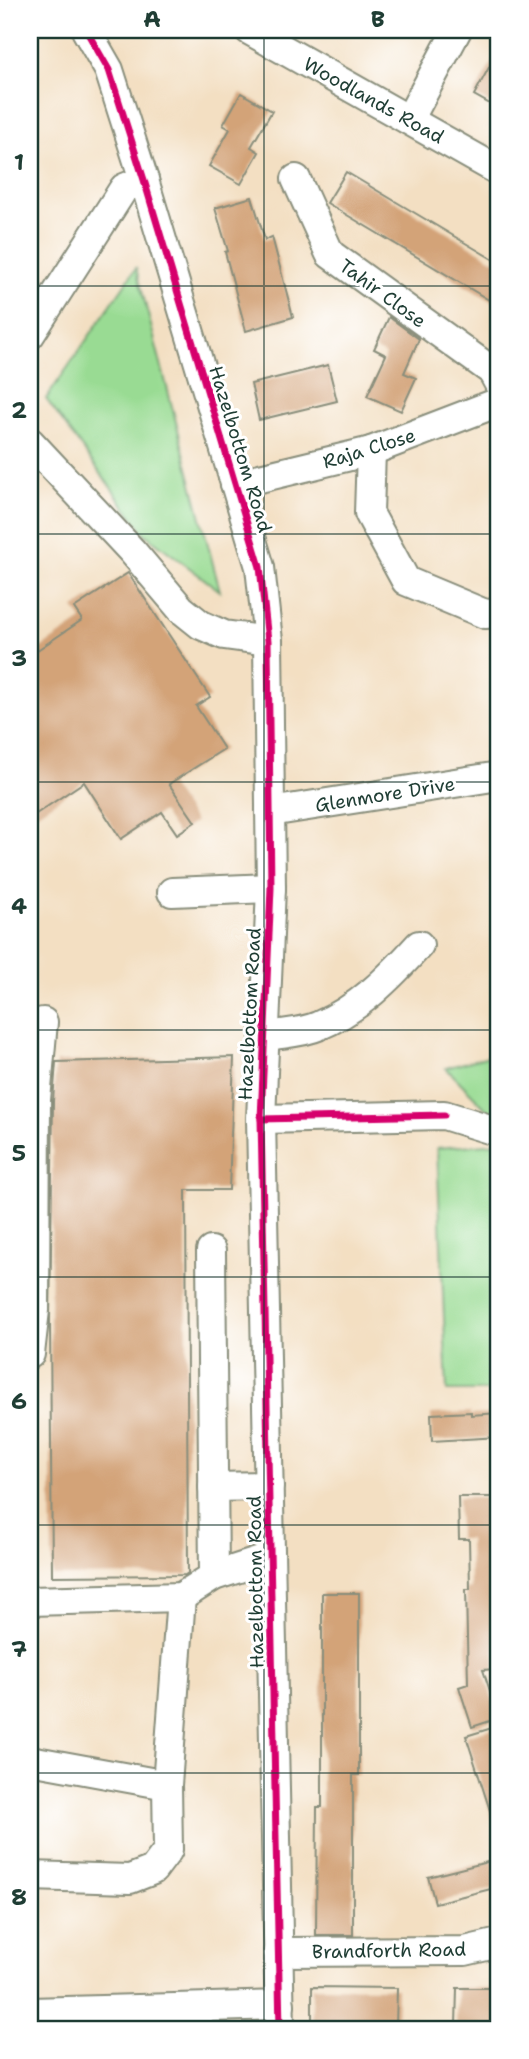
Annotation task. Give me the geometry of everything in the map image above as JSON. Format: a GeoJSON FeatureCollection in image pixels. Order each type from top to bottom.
{"type":"FeatureCollection","features":[{"type":"Feature","properties":{"kind":"street","name":"Hazelbottom Road"},"geometry":{"type":"LineString","coordinates":[[86,30],[109,70],[260,566],[268,641],[271,888],[261,1119],[280,2017]]}},
{"type":"Feature","properties":{"kind":"street","name":"Woodlands Road"},"geometry":{"type":"LineString","coordinates":[[249,30],[499,170]]}},
{"type":"Feature","properties":{"kind":"street"},"geometry":{"type":"LineString","coordinates":[[409,120],[457,30]]}},
{"type":"Feature","properties":{"kind":"street","name":"Tahir Close"},"geometry":{"type":"LineString","coordinates":[[296,178],[330,254],[492,371],[499,384]]}},
{"type":"Feature","properties":{"kind":"street"},"geometry":{"type":"LineString","coordinates":[[30,335],[124,188],[144,180]]}},
{"type":"Feature","properties":{"kind":"street","name":"Raja Close"},"geometry":{"type":"LineString","coordinates":[[235,484],[371,451],[499,402]]}},
{"type":"Feature","properties":{"kind":"street"},"geometry":{"type":"LineString","coordinates":[[30,442],[132,551],[181,609],[201,625],[224,635],[268,641]]}},
{"type":"Feature","properties":{"kind":"street"},"geometry":{"type":"LineString","coordinates":[[371,451],[369,513],[406,581],[485,614],[499,613]]}},
{"type":"Feature","properties":{"kind":"street","name":"Glenmore Drive"},"geometry":{"type":"LineString","coordinates":[[270,812],[499,776]]}},
{"type":"Feature","properties":{"kind":"street"},"geometry":{"type":"LineString","coordinates":[[172,892],[271,888]]}},
{"type":"Feature","properties":{"kind":"street"},"geometry":{"type":"LineString","coordinates":[[264,1037],[317,1027],[344,1012],[365,998],[419,945]]}},
{"type":"Feature","properties":{"kind":"street"},"geometry":{"type":"LineString","coordinates":[[30,1025],[43,1022],[36,1100],[35,1310],[30,1354]]}},
{"type":"Feature","properties":{"kind":"street"},"geometry":{"type":"LineString","coordinates":[[261,1119],[444,1115],[499,1132]]}},
{"type":"Feature","properties":{"kind":"street"},"geometry":{"type":"LineString","coordinates":[[211,1251],[214,1576]]}},
{"type":"Feature","properties":{"kind":"street"},"geometry":{"type":"LineString","coordinates":[[213,1487],[268,1486]]}},
{"type":"Feature","properties":{"kind":"street"},"geometry":{"type":"LineString","coordinates":[[30,1601],[181,1597],[214,1576],[270,1558]]}},
{"type":"Feature","properties":{"kind":"street"},"geometry":{"type":"LineString","coordinates":[[30,1876],[130,1879],[153,1870],[168,1850],[167,1786],[181,1597]]}},
{"type":"Feature","properties":{"kind":"street"},"geometry":{"type":"LineString","coordinates":[[30,1760],[167,1786]]}},
{"type":"Feature","properties":{"kind":"street","name":"Brandforth Road"},"geometry":{"type":"LineString","coordinates":[[278,1952],[465,1951],[499,1943]]}},
{"type":"Feature","properties":{"kind":"street"},"geometry":{"type":"LineString","coordinates":[[30,2012],[280,2017]]}},
{"type":"Feature","properties":{"kind":"green space"},"geometry":{"type":"Polygon","coordinates":[[[136,268],[220,591],[145,534],[46,399],[136,268]]]}},
{"type":"Feature","properties":{"kind":"green space"},"geometry":{"type":"Polygon","coordinates":[[[499,1053],[499,1122],[446,1068],[499,1053]]]}},
{"type":"Feature","properties":{"kind":"green space"},"geometry":{"type":"Polygon","coordinates":[[[499,1143],[499,1391],[447,1391],[437,1148],[499,1143]]]}},
{"type":"Feature","properties":{"kind":"building"},"geometry":{"type":"Polygon","coordinates":[[[499,49],[499,109],[474,95],[499,49]]]}},
{"type":"Feature","properties":{"kind":"building"},"geometry":{"type":"Polygon","coordinates":[[[241,93],[272,111],[251,147],[259,152],[241,184],[209,166],[230,129],[223,125],[241,93]]]}},
{"type":"Feature","properties":{"kind":"building"},"geometry":{"type":"Polygon","coordinates":[[[346,172],[499,263],[499,306],[327,203],[346,172]]]}},
{"type":"Feature","properties":{"kind":"building"},"geometry":{"type":"Polygon","coordinates":[[[252,197],[265,240],[272,237],[293,317],[246,331],[215,208],[252,197]]]}},
{"type":"Feature","properties":{"kind":"building"},"geometry":{"type":"Polygon","coordinates":[[[389,317],[419,339],[404,373],[416,378],[401,411],[367,396],[386,355],[374,349],[389,317]]]}},
{"type":"Feature","properties":{"kind":"building"},"geometry":{"type":"Polygon","coordinates":[[[328,365],[337,401],[259,420],[251,384],[328,365]]]}},
{"type":"Feature","properties":{"kind":"building"},"geometry":{"type":"Polygon","coordinates":[[[128,573],[210,697],[196,706],[224,749],[169,784],[195,822],[177,834],[162,812],[121,839],[84,782],[30,818],[30,655],[82,620],[74,608],[128,573]]]}},
{"type":"Feature","properties":{"kind":"building"},"geometry":{"type":"Polygon","coordinates":[[[234,1057],[229,1190],[186,1190],[188,1573],[52,1576],[50,1321],[56,1062],[234,1057]]]}},
{"type":"Feature","properties":{"kind":"building"},"geometry":{"type":"Polygon","coordinates":[[[471,1412],[471,1415],[499,1413],[499,1437],[432,1441],[431,1414],[471,1412]]]}},
{"type":"Feature","properties":{"kind":"building"},"geometry":{"type":"Polygon","coordinates":[[[458,1497],[493,1497],[493,1541],[497,1540],[498,1582],[494,1582],[495,1669],[483,1670],[499,1718],[472,1727],[459,1687],[468,1684],[466,1589],[470,1589],[469,1539],[459,1539],[458,1497]]]}},
{"type":"Feature","properties":{"kind":"building"},"geometry":{"type":"Polygon","coordinates":[[[322,1593],[359,1593],[359,1775],[353,1775],[353,1935],[316,1935],[317,1807],[322,1807],[322,1593]]]}},
{"type":"Feature","properties":{"kind":"building"},"geometry":{"type":"Polygon","coordinates":[[[492,1728],[499,1749],[499,1825],[495,1826],[466,1736],[492,1728]]]}},
{"type":"Feature","properties":{"kind":"building"},"geometry":{"type":"Polygon","coordinates":[[[499,1859],[499,1887],[435,1903],[428,1877],[499,1859]]]}},
{"type":"Feature","properties":{"kind":"building"},"geometry":{"type":"Polygon","coordinates":[[[312,1987],[397,1988],[396,2027],[312,2029],[312,1987]]]}},
{"type":"Feature","properties":{"kind":"building"},"geometry":{"type":"Polygon","coordinates":[[[457,1988],[499,1988],[499,2029],[456,2026],[457,1988]]]}},
{"type":"Feature","properties":{"kind":"cycle path"},"geometry":{"type":"LineString","coordinates":[[86,30],[109,70],[260,567],[268,641],[271,888],[261,1119],[280,2029]]}},
{"type":"Feature","properties":{"kind":"cycle path"},"geometry":{"type":"LineString","coordinates":[[261,1119],[444,1115]]}}]}
